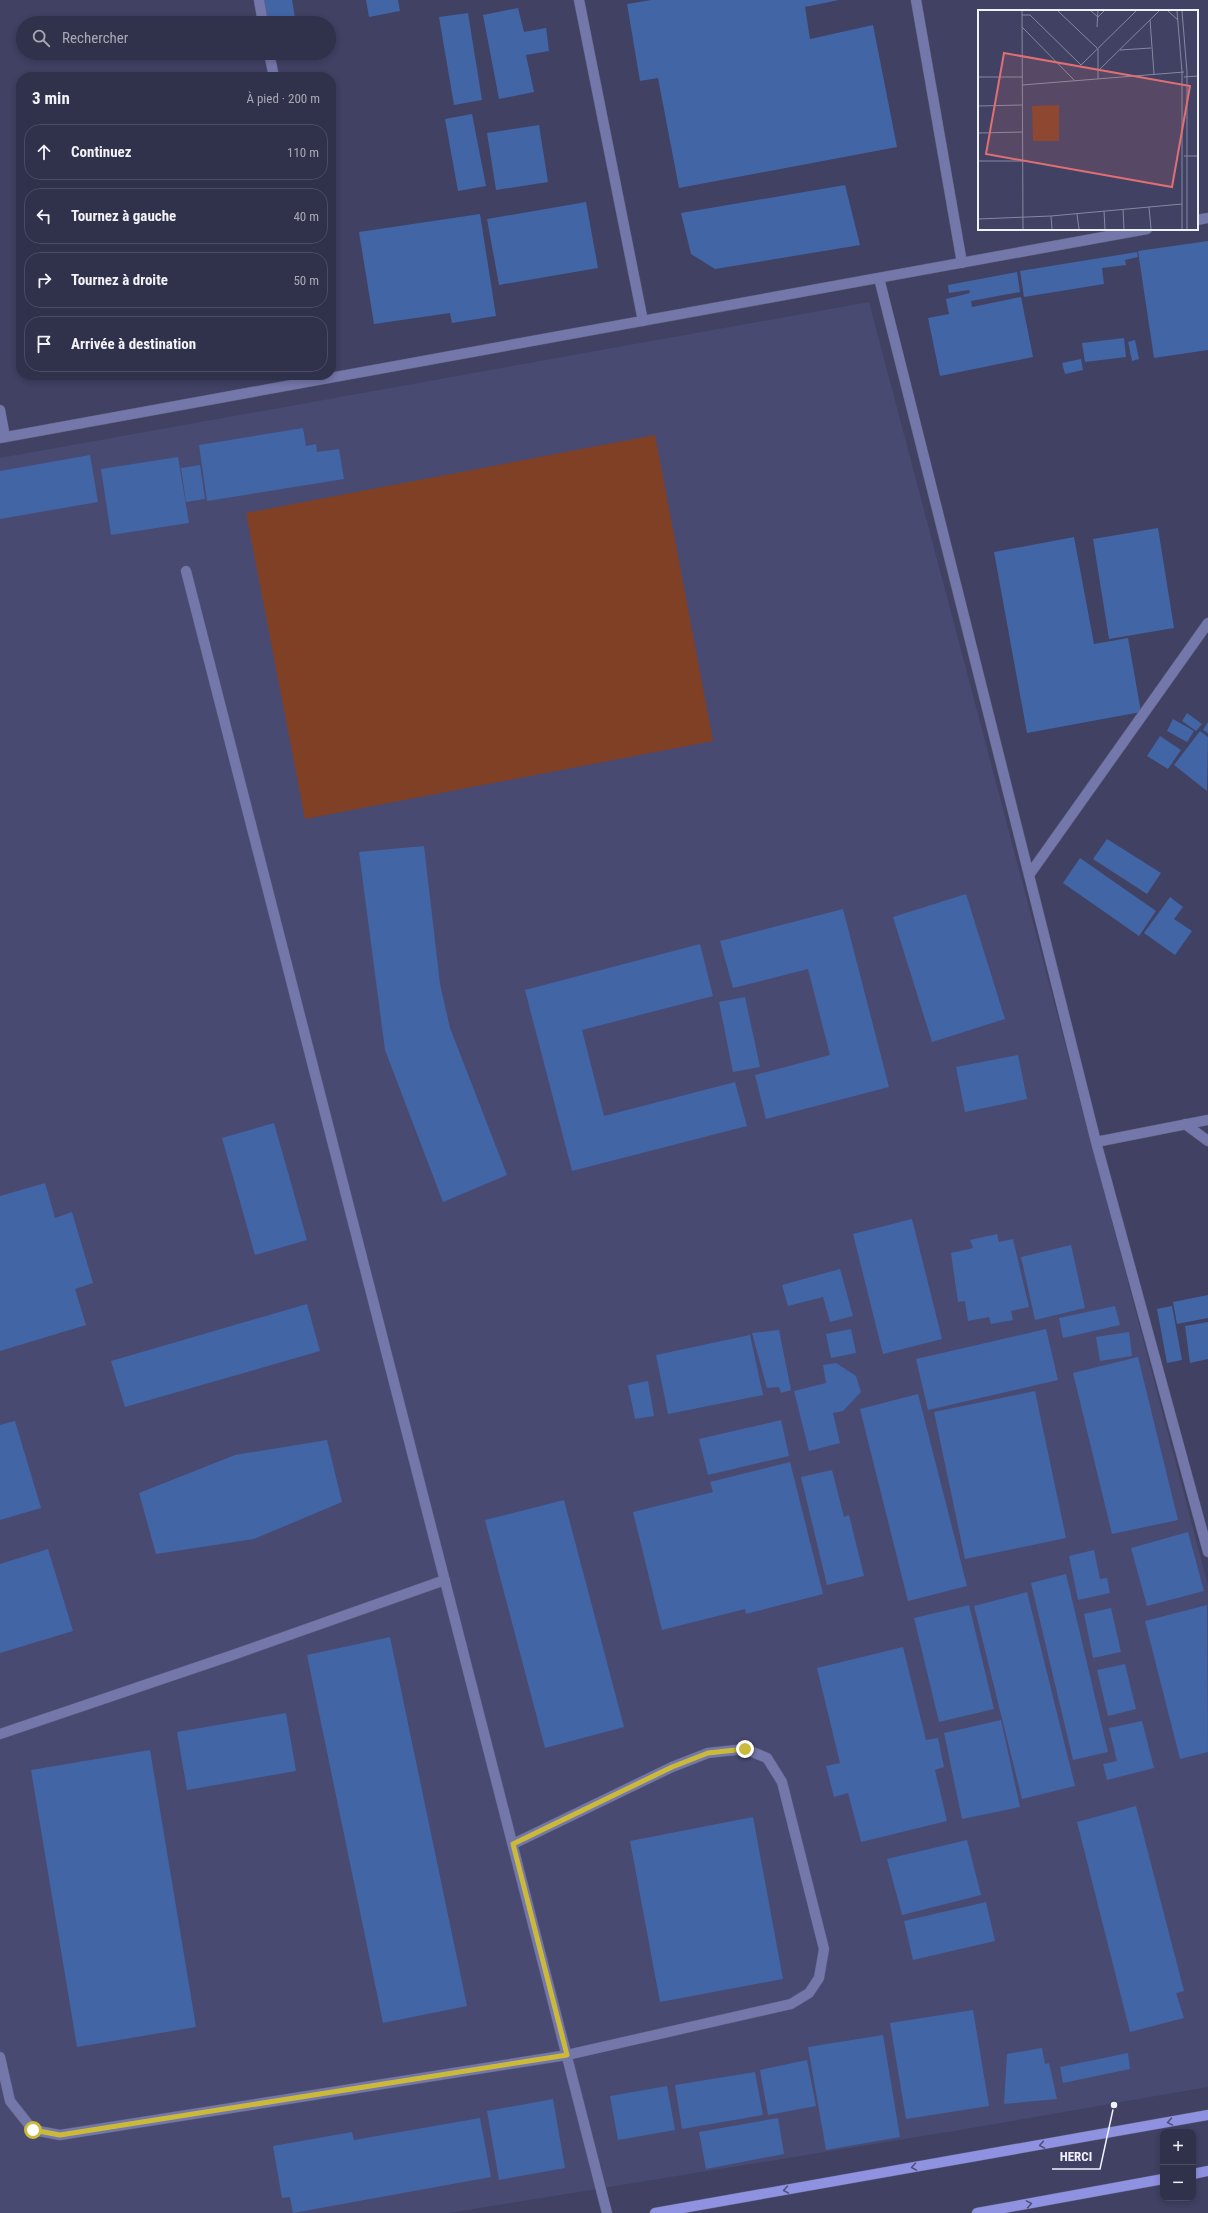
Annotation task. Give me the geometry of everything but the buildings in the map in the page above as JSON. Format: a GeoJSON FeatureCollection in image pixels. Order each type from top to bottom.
{"type":"FeatureCollection","features":[{"type":"Feature","properties":{"kind":"street"},"geometry":{"type":"LineString","coordinates":[[259,0],[262,16]]}},
{"type":"Feature","properties":{"kind":"street"},"geometry":{"type":"LineString","coordinates":[[579,0],[643,321]]}},
{"type":"Feature","properties":{"kind":"street"},"geometry":{"type":"LineString","coordinates":[[916,0],[962,263]]}},
{"type":"Feature","properties":{"kind":"street"},"geometry":{"type":"LineString","coordinates":[[270,60],[273,72]]}},
{"type":"Feature","properties":{"kind":"street"},"geometry":{"type":"LineString","coordinates":[[1198,220],[1208,218]]}},
{"type":"Feature","properties":{"kind":"street"},"geometry":{"type":"LineString","coordinates":[[336,373],[643,321],[1142,230]]}},
{"type":"Feature","properties":{"kind":"street"},"geometry":{"type":"LineString","coordinates":[[879,278],[1096,1142],[1208,1552]]}},
{"type":"Feature","properties":{"kind":"street"},"geometry":{"type":"LineString","coordinates":[[0,410],[2,438],[301,380]]}},
{"type":"Feature","properties":{"kind":"street"},"geometry":{"type":"LineString","coordinates":[[186,571],[608,2213]]}},
{"type":"Feature","properties":{"kind":"street"},"geometry":{"type":"LineString","coordinates":[[1029,875],[1208,623]]}},
{"type":"Feature","properties":{"kind":"street"},"geometry":{"type":"LineString","coordinates":[[1096,1142],[1208,1120]]}},
{"type":"Feature","properties":{"kind":"street"},"geometry":{"type":"LineString","coordinates":[[1185,1124],[1208,1141]]}},
{"type":"Feature","properties":{"kind":"street"},"geometry":{"type":"LineString","coordinates":[[0,1734],[230,1656],[445,1580]]}},
{"type":"Feature","properties":{"kind":"street"},"geometry":{"type":"LineString","coordinates":[[0,2058],[10,2101],[33,2130],[60,2135],[567,2055],[792,2004],[809,1994],[819,1978],[824,1949],[782,1782],[767,1758],[745,1749],[708,1753],[672,1767],[513,1844]]}},
{"type":"Feature","properties":{"kind":"street"},"geometry":{"type":"LineString","coordinates":[[655,2213],[1208,2115]]}},
{"type":"Feature","properties":{"kind":"street"},"geometry":{"type":"LineString","coordinates":[[1196,2173],[1208,2171]]}},
{"type":"Feature","properties":{"kind":"street"},"geometry":{"type":"LineString","coordinates":[[977,2213],[1160,2181]]}},
{"type":"Feature","properties":{"kind":"shaded area"},"geometry":{"type":"Polygon","coordinates":[[[869,302],[1208,1585],[1208,2087],[966,2129],[449,2213],[0,2213],[0,458],[869,302]]]}},
{"type":"Feature","properties":{"kind":"shaded area"},"geometry":{"type":"Polygon","coordinates":[[[655,435],[713,741],[305,819],[246,513],[655,435]]]}},
{"type":"Feature","properties":{"kind":"place","name":"HERCI"},"geometry":{"type":"Point","coordinates":[1114,2105]}},
{"type":"Feature","properties":{"kind":"route"},"geometry":{"type":"LineString","coordinates":[[33,2130],[60,2135],[567,2055],[513,1844],[672,1767],[708,1753],[745,1749]]}}]}
